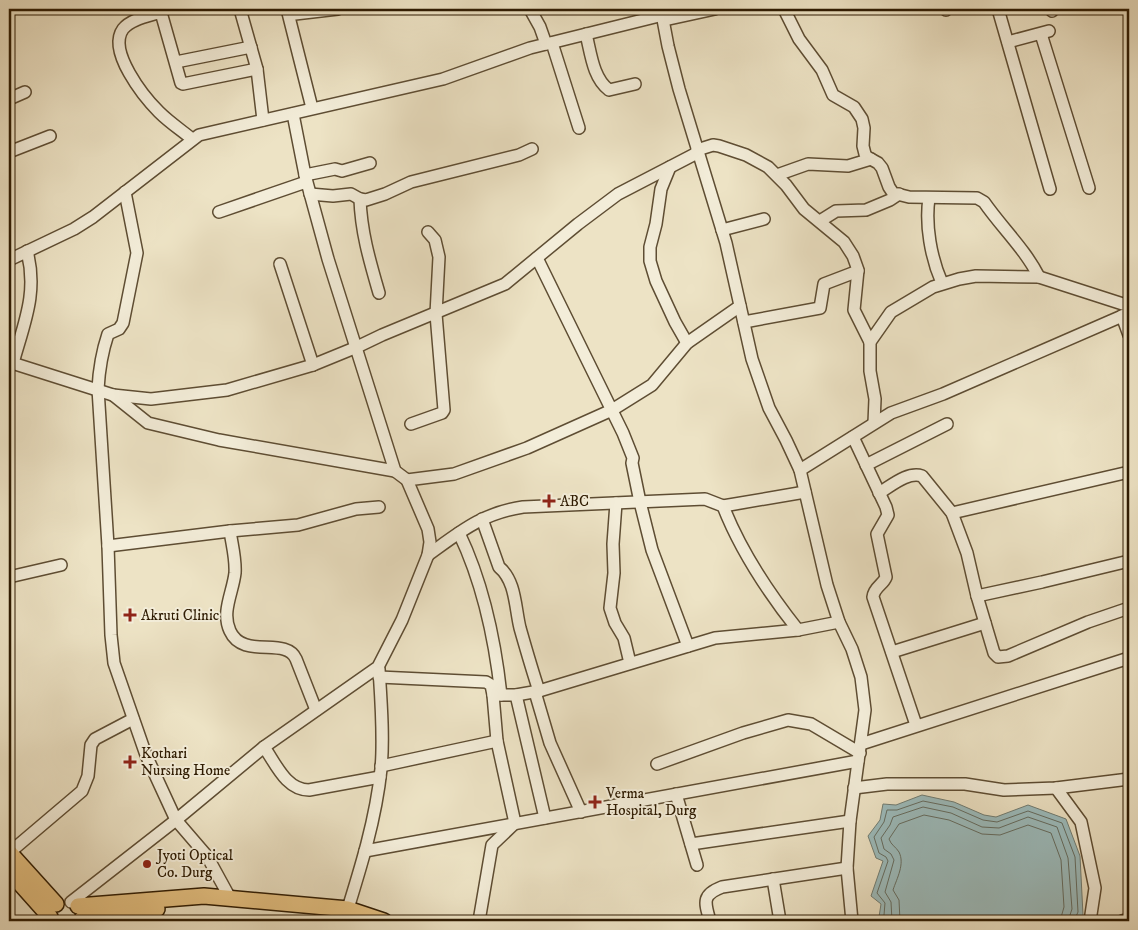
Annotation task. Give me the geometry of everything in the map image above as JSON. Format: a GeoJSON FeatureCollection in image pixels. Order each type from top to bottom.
{"type":"FeatureCollection","features":[{"type":"Feature","properties":{"kind":"main road"},"geometry":{"type":"LineString","coordinates":[[9,852],[67,913]]}},
{"type":"Feature","properties":{"kind":"main road"},"geometry":{"type":"LineString","coordinates":[[9,871],[67,913],[205,905],[349,916]]}},
{"type":"Feature","properties":{"kind":"main road"},"geometry":{"type":"LineString","coordinates":[[67,913],[179,897],[204,896],[230,898],[384,921]]}},
{"type":"Feature","properties":{"kind":"street"},"geometry":{"type":"LineString","coordinates":[[240,9],[257,69],[263,120]]}},
{"type":"Feature","properties":{"kind":"street"},"geometry":{"type":"LineString","coordinates":[[312,108],[291,10],[338,9]]}},
{"type":"Feature","properties":{"kind":"street"},"geometry":{"type":"LineString","coordinates":[[530,9],[549,43],[579,128]]}},
{"type":"Feature","properties":{"kind":"street"},"geometry":{"type":"LineString","coordinates":[[9,260],[74,229],[199,135],[443,79],[530,48],[666,13],[715,9]]}},
{"type":"Feature","properties":{"kind":"street"},"geometry":{"type":"LineString","coordinates":[[784,9],[799,39],[822,70],[833,95],[854,107],[862,118],[865,154],[882,168],[893,193],[929,198],[977,198],[984,202],[1032,261],[1040,277]]}},
{"type":"Feature","properties":{"kind":"street"},"geometry":{"type":"LineString","coordinates":[[998,9],[1050,189]]}},
{"type":"Feature","properties":{"kind":"street"},"geometry":{"type":"LineString","coordinates":[[192,139],[151,104],[127,69],[119,53],[118,41],[123,30],[130,22],[161,10],[181,83],[183,84],[257,69]]}},
{"type":"Feature","properties":{"kind":"street"},"geometry":{"type":"LineString","coordinates":[[666,13],[668,46],[697,152],[722,230],[760,384],[769,408],[800,470],[827,585],[839,622],[852,649],[860,677],[865,710],[850,821],[847,868],[852,921]]}},
{"type":"Feature","properties":{"kind":"street"},"geometry":{"type":"LineString","coordinates":[[1008,42],[1045,32],[1089,188]]}},
{"type":"Feature","properties":{"kind":"street"},"geometry":{"type":"LineString","coordinates":[[586,34],[598,78],[603,86],[609,90],[635,84]]}},
{"type":"Feature","properties":{"kind":"street"},"geometry":{"type":"LineString","coordinates":[[176,62],[251,47]]}},
{"type":"Feature","properties":{"kind":"street"},"geometry":{"type":"LineString","coordinates":[[9,99],[25,92]]}},
{"type":"Feature","properties":{"kind":"street"},"geometry":{"type":"LineString","coordinates":[[293,114],[305,178],[328,259],[396,471]]}},
{"type":"Feature","properties":{"kind":"street"},"geometry":{"type":"LineString","coordinates":[[9,152],[50,136]]}},
{"type":"Feature","properties":{"kind":"street"},"geometry":{"type":"LineString","coordinates":[[27,251],[31,267],[32,297],[11,362],[113,395],[151,399],[228,390],[313,365],[505,284],[618,194],[713,145],[730,149],[759,161],[777,175],[804,209],[844,242],[854,256],[858,271],[854,310],[870,342],[870,371],[875,399],[874,423]]}},
{"type":"Feature","properties":{"kind":"street"},"geometry":{"type":"LineString","coordinates":[[310,194],[333,196],[351,194],[366,200],[411,182],[532,149]]}},
{"type":"Feature","properties":{"kind":"street"},"geometry":{"type":"LineString","coordinates":[[777,175],[808,164],[848,166],[871,159]]}},
{"type":"Feature","properties":{"kind":"street"},"geometry":{"type":"LineString","coordinates":[[220,212],[305,178],[335,169],[342,171],[370,163]]}},
{"type":"Feature","properties":{"kind":"street"},"geometry":{"type":"LineString","coordinates":[[670,167],[661,188],[656,224],[650,247],[650,262],[659,289],[675,322],[688,343]]}},
{"type":"Feature","properties":{"kind":"street"},"geometry":{"type":"LineString","coordinates":[[125,192],[137,253],[135,268],[123,323],[118,329],[108,334],[103,348],[99,365],[98,389],[114,663],[146,755],[176,820],[207,856],[230,898]]}},
{"type":"Feature","properties":{"kind":"street"},"geometry":{"type":"LineString","coordinates":[[820,221],[836,211],[866,210],[899,194]]}},
{"type":"Feature","properties":{"kind":"street"},"geometry":{"type":"LineString","coordinates":[[929,198],[930,238],[942,283]]}},
{"type":"Feature","properties":{"kind":"street"},"geometry":{"type":"LineString","coordinates":[[360,199],[361,226],[365,246],[380,293]]}},
{"type":"Feature","properties":{"kind":"street"},"geometry":{"type":"LineString","coordinates":[[722,230],[764,219]]}},
{"type":"Feature","properties":{"kind":"street"},"geometry":{"type":"LineString","coordinates":[[410,424],[442,413],[444,410],[436,314],[439,257],[435,240],[428,232]]}},
{"type":"Feature","properties":{"kind":"street"},"geometry":{"type":"LineString","coordinates":[[537,258],[612,410],[633,458],[632,463],[640,502],[652,550],[688,646]]}},
{"type":"Feature","properties":{"kind":"street"},"geometry":{"type":"LineString","coordinates":[[280,264],[313,365]]}},
{"type":"Feature","properties":{"kind":"street"},"geometry":{"type":"LineString","coordinates":[[744,322],[820,308],[824,284],[858,271]]}},
{"type":"Feature","properties":{"kind":"street"},"geometry":{"type":"LineString","coordinates":[[870,342],[890,312],[932,287],[976,276],[1040,277],[1127,312]]}},
{"type":"Feature","properties":{"kind":"street"},"geometry":{"type":"LineString","coordinates":[[407,480],[454,474],[527,448],[612,410],[652,385],[688,343],[740,306]]}},
{"type":"Feature","properties":{"kind":"street"},"geometry":{"type":"LineString","coordinates":[[1127,312],[1129,335]]}},
{"type":"Feature","properties":{"kind":"street"},"geometry":{"type":"LineString","coordinates":[[800,470],[891,413],[943,394],[1127,312]]}},
{"type":"Feature","properties":{"kind":"street"},"geometry":{"type":"LineString","coordinates":[[113,395],[148,423],[219,440],[396,471],[407,480],[428,529],[430,542],[428,555],[379,672],[381,772],[365,851],[349,916]]}},
{"type":"Feature","properties":{"kind":"street"},"geometry":{"type":"LineString","coordinates":[[866,465],[947,424]]}},
{"type":"Feature","properties":{"kind":"street"},"geometry":{"type":"LineString","coordinates":[[854,437],[888,515],[877,534],[886,577],[875,589],[873,597],[916,725]]}},
{"type":"Feature","properties":{"kind":"street"},"geometry":{"type":"LineString","coordinates":[[952,513],[1129,472]]}},
{"type":"Feature","properties":{"kind":"street"},"geometry":{"type":"LineString","coordinates":[[879,493],[909,476],[917,474],[922,476],[952,513],[967,553],[977,596],[994,653],[998,657],[1129,608]]}},
{"type":"Feature","properties":{"kind":"street"},"geometry":{"type":"LineString","coordinates":[[428,555],[482,519],[504,510],[523,507],[705,499],[723,506],[805,492]]}},
{"type":"Feature","properties":{"kind":"street"},"geometry":{"type":"LineString","coordinates":[[616,503],[613,544],[614,573],[610,608],[615,623],[624,638],[630,663]]}},
{"type":"Feature","properties":{"kind":"street"},"geometry":{"type":"LineString","coordinates":[[723,506],[748,559],[770,594],[798,630]]}},
{"type":"Feature","properties":{"kind":"street"},"geometry":{"type":"LineString","coordinates":[[108,546],[230,531],[298,525],[356,509],[378,507]]}},
{"type":"Feature","properties":{"kind":"street"},"geometry":{"type":"LineString","coordinates":[[482,519],[499,567],[505,572],[515,598],[520,626],[550,744],[580,812]]}},
{"type":"Feature","properties":{"kind":"street"},"geometry":{"type":"LineString","coordinates":[[230,531],[235,565],[235,576],[227,613],[227,623],[230,631],[235,640],[243,644],[261,648],[286,649],[292,652],[316,710]]}},
{"type":"Feature","properties":{"kind":"street"},"geometry":{"type":"LineString","coordinates":[[459,533],[473,562],[480,584],[498,669],[497,741],[515,823]]}},
{"type":"Feature","properties":{"kind":"street"},"geometry":{"type":"LineString","coordinates":[[977,596],[1129,561]]}},
{"type":"Feature","properties":{"kind":"street"},"geometry":{"type":"LineString","coordinates":[[9,577],[61,565]]}},
{"type":"Feature","properties":{"kind":"street"},"geometry":{"type":"LineString","coordinates":[[497,695],[537,692],[715,638],[798,630],[839,622]]}},
{"type":"Feature","properties":{"kind":"street"},"geometry":{"type":"LineString","coordinates":[[892,652],[985,623]]}},
{"type":"Feature","properties":{"kind":"street"},"geometry":{"type":"LineString","coordinates":[[365,851],[676,794],[859,753],[916,725],[1129,658]]}},
{"type":"Feature","properties":{"kind":"street"},"geometry":{"type":"LineString","coordinates":[[67,913],[264,747],[316,710],[379,672],[486,682],[492,685],[497,695]]}},
{"type":"Feature","properties":{"kind":"street"},"geometry":{"type":"LineString","coordinates":[[516,695],[545,818]]}},
{"type":"Feature","properties":{"kind":"street"},"geometry":{"type":"LineString","coordinates":[[9,852],[82,791],[88,776],[91,745],[95,739],[133,719]]}},
{"type":"Feature","properties":{"kind":"street"},"geometry":{"type":"LineString","coordinates":[[657,764],[744,733],[788,720],[798,720],[812,724],[859,753]]}},
{"type":"Feature","properties":{"kind":"street"},"geometry":{"type":"LineString","coordinates":[[264,747],[287,782],[294,788],[309,790],[497,741]]}},
{"type":"Feature","properties":{"kind":"street"},"geometry":{"type":"LineString","coordinates":[[854,788],[887,784],[965,784],[1004,790],[1056,788],[1129,779]]}},
{"type":"Feature","properties":{"kind":"street"},"geometry":{"type":"LineString","coordinates":[[1056,788],[1081,822],[1095,888],[1090,921]]}},
{"type":"Feature","properties":{"kind":"street"},"geometry":{"type":"LineString","coordinates":[[676,794],[696,865]]}},
{"type":"Feature","properties":{"kind":"street"},"geometry":{"type":"LineString","coordinates":[[690,844],[850,821]]}},
{"type":"Feature","properties":{"kind":"street"},"geometry":{"type":"LineString","coordinates":[[479,921],[492,845],[515,823]]}},
{"type":"Feature","properties":{"kind":"street"},"geometry":{"type":"LineString","coordinates":[[710,921],[705,903],[707,895],[722,887],[847,868]]}},
{"type":"Feature","properties":{"kind":"street"},"geometry":{"type":"LineString","coordinates":[[773,879],[780,921]]}},
{"type":"Feature","properties":{"kind":"street"},"geometry":{"type":"LineString","coordinates":[[1122,921],[1129,919]]}},
{"type":"Feature","properties":{"kind":"water"},"geometry":{"type":"Polygon","coordinates":[[[922,795],[954,802],[984,815],[996,817],[1028,805],[1066,819],[1080,856],[1083,915],[1077,921],[883,921],[879,917],[881,904],[871,896],[883,861],[876,858],[868,836],[880,820],[883,804],[896,805],[922,795]]]}},
{"type":"Feature","properties":{"kind":"place","name":"ABC"},"geometry":{"type":"Point","coordinates":[549,501]}},
{"type":"Feature","properties":{"kind":"place","name":"Akruti Clinic"},"geometry":{"type":"Point","coordinates":[130,615]}},
{"type":"Feature","properties":{"kind":"place","name":"Kothari Nursing Home"},"geometry":{"type":"Point","coordinates":[130,762]}},
{"type":"Feature","properties":{"kind":"place","name":"Verma Hospital, Durg"},"geometry":{"type":"Point","coordinates":[595,802]}},
{"type":"Feature","properties":{"kind":"place","name":"Jyoti Optical Co. Durg"},"geometry":{"type":"Point","coordinates":[147,864]}}]}
